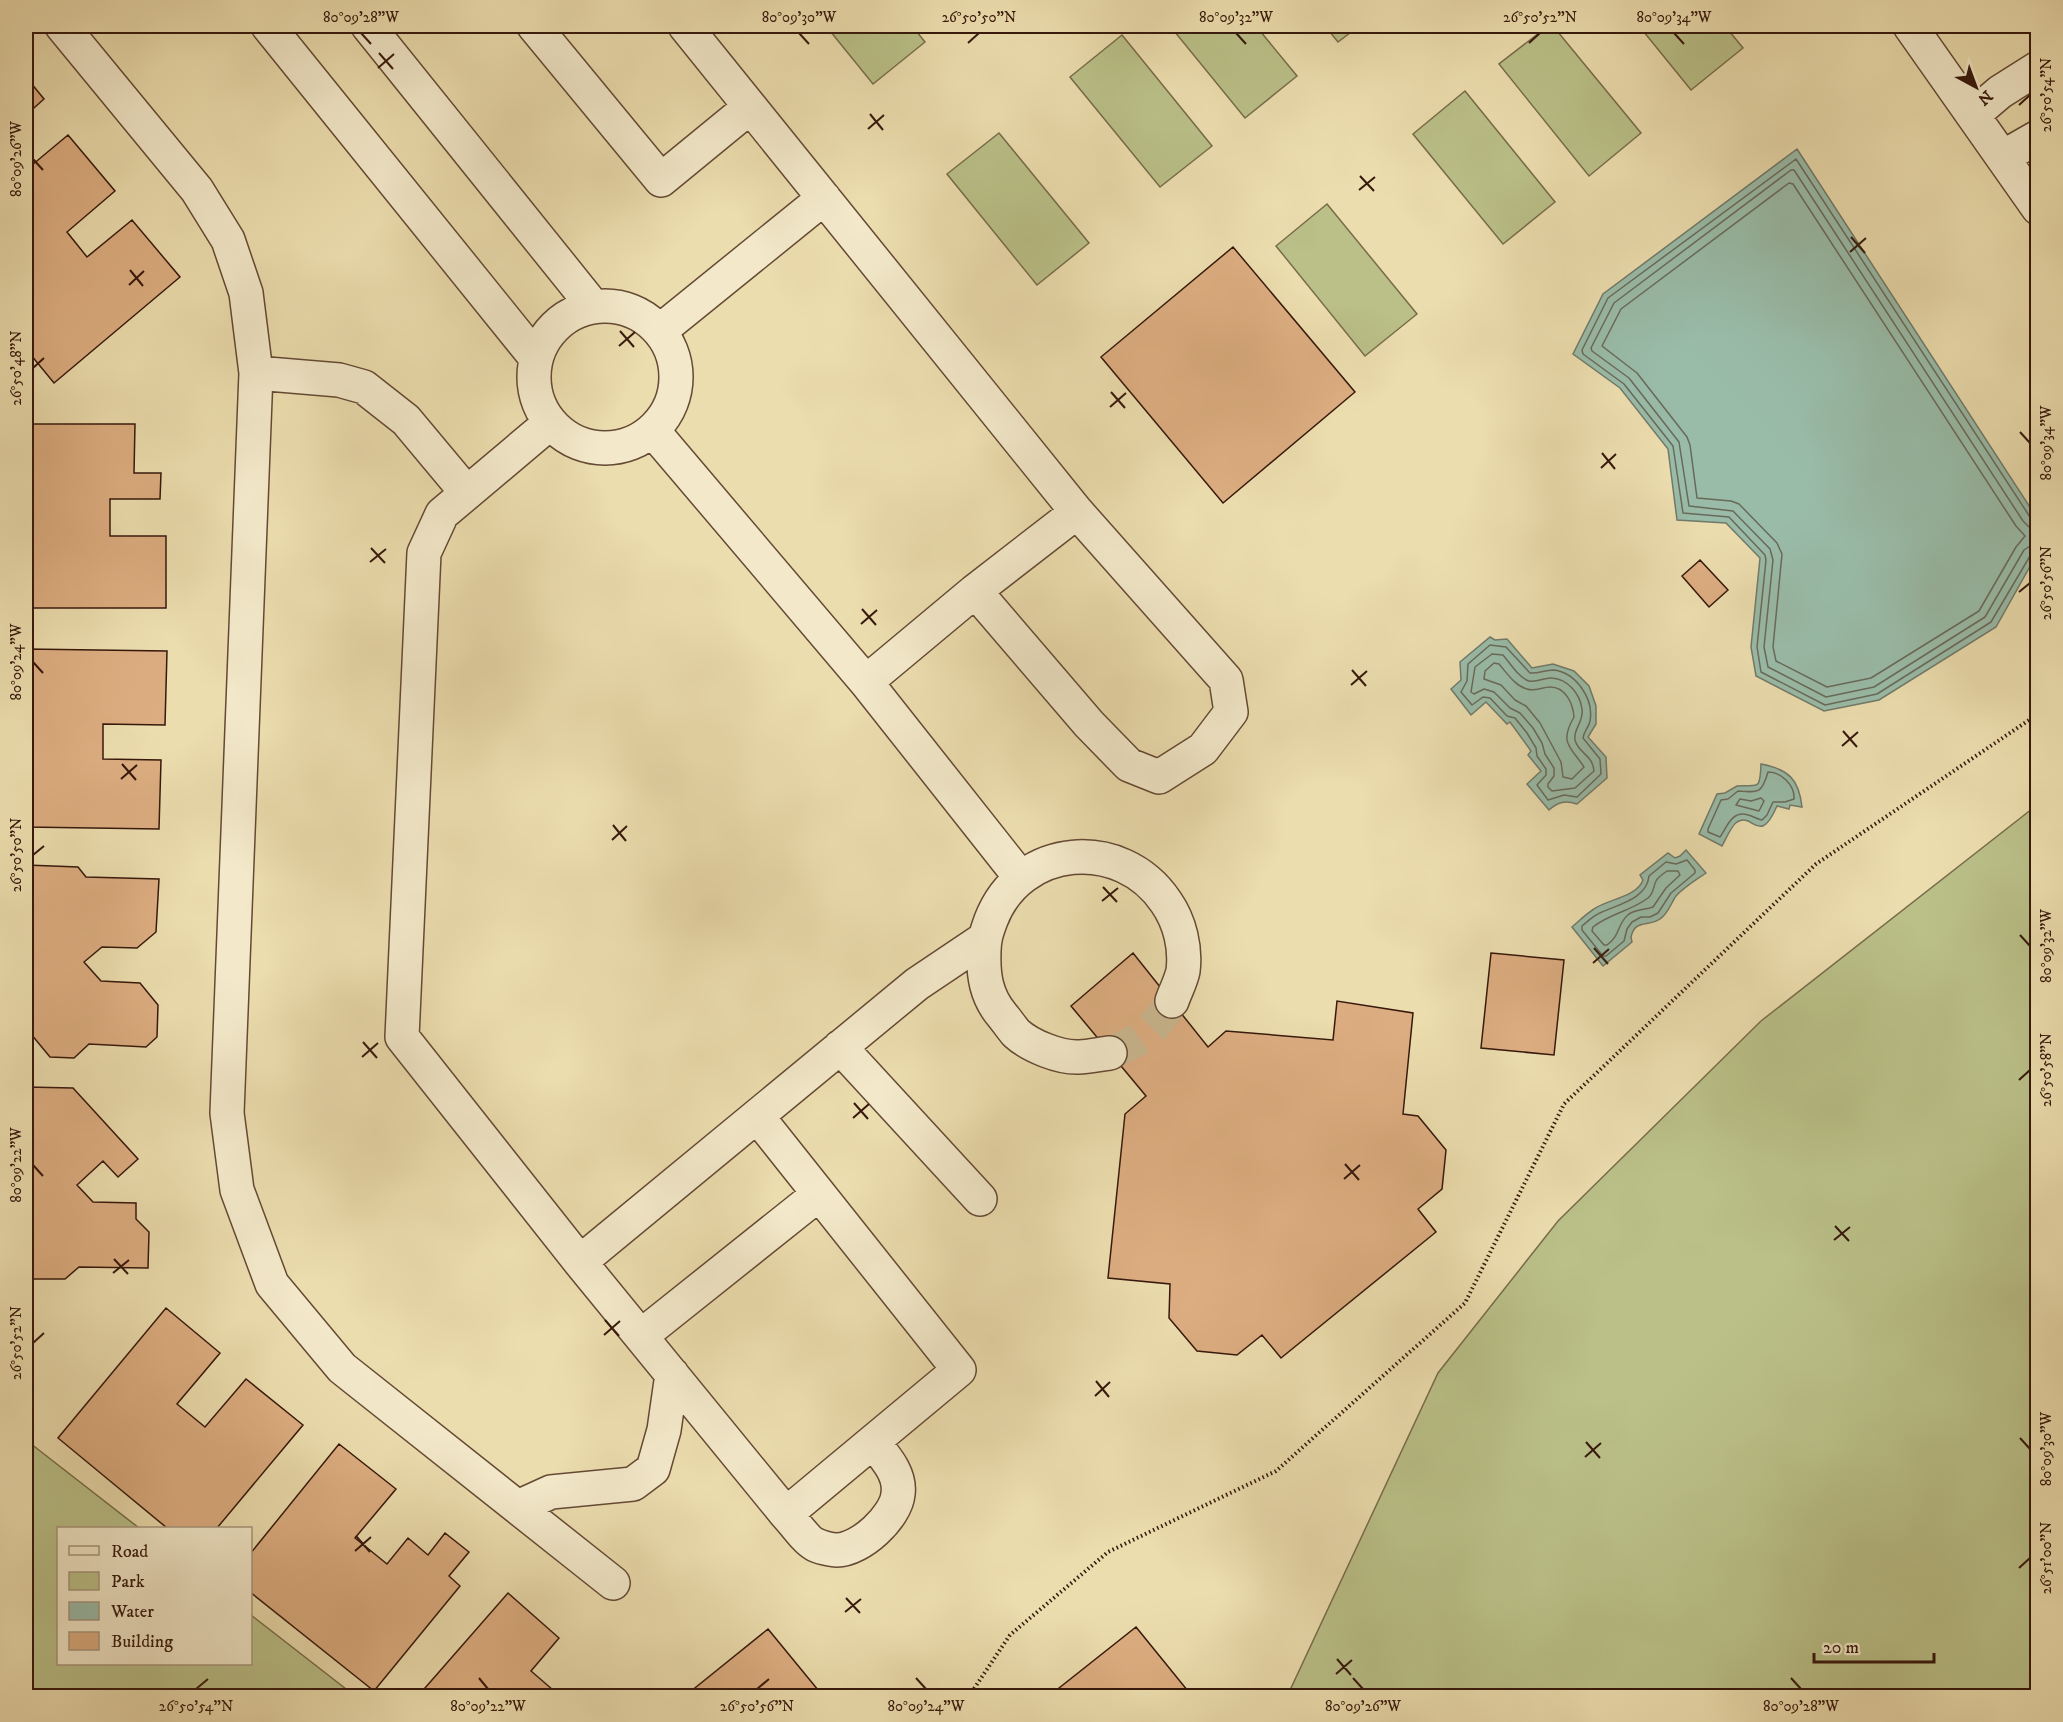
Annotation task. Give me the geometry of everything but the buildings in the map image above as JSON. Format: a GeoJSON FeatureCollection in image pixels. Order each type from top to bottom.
{"type":"FeatureCollection","features":[{"type":"Feature","properties":{"kind":"street"},"geometry":{"type":"LineString","coordinates":[[62,26],[197,190],[228,240],[246,293],[256,373],[227,1113],[237,1190],[272,1284],[342,1368],[613,1583]]}},
{"type":"Feature","properties":{"kind":"street"},"geometry":{"type":"LineString","coordinates":[[268,26],[536,358]]}},
{"type":"Feature","properties":{"kind":"street"},"geometry":{"type":"LineString","coordinates":[[368,26],[593,306]]}},
{"type":"Feature","properties":{"kind":"street"},"geometry":{"type":"LineString","coordinates":[[534,26],[661,180],[750,107]]}},
{"type":"Feature","properties":{"kind":"street"},"geometry":{"type":"LineString","coordinates":[[685,26],[1077,512],[1226,680],[1231,712],[1203,749],[1159,777],[1129,765],[1089,724],[975,591]]}},
{"type":"Feature","properties":{"kind":"street"},"geometry":{"type":"LineString","coordinates":[[1910,26],[2037,208]]}},
{"type":"Feature","properties":{"kind":"street"},"geometry":{"type":"LineString","coordinates":[[1973,115],[2000,92],[2037,68]]}},
{"type":"Feature","properties":{"kind":"street"},"geometry":{"type":"LineString","coordinates":[[2002,157],[2037,136]]}},
{"type":"Feature","properties":{"kind":"street"},"geometry":{"type":"LineString","coordinates":[[661,330],[824,198]]}},
{"type":"Feature","properties":{"kind":"street"},"geometry":{"type":"LineString","coordinates":[[612,305],[630,309],[647,318],[661,330],[672,350],[677,371],[675,393],[667,414],[653,431],[634,443],[611,448],[589,447],[567,438],[550,423],[539,404],[534,381],[536,358],[544,339],[557,323],[574,312],[593,306],[612,305]]}},
{"type":"Feature","properties":{"kind":"street"},"geometry":{"type":"LineString","coordinates":[[256,373],[339,380],[364,387],[406,420],[467,493]]}},
{"type":"Feature","properties":{"kind":"street"},"geometry":{"type":"LineString","coordinates":[[550,423],[442,514],[424,553],[402,1037],[580,1262],[813,1544],[838,1550],[856,1543],[879,1528],[893,1511],[899,1493],[894,1469],[873,1442]]}},
{"type":"Feature","properties":{"kind":"street"},"geometry":{"type":"LineString","coordinates":[[653,431],[866,682],[1021,878]]}},
{"type":"Feature","properties":{"kind":"street"},"geometry":{"type":"LineString","coordinates":[[866,682],[975,591],[1077,512]]}},
{"type":"Feature","properties":{"kind":"street"},"geometry":{"type":"LineString","coordinates":[[1110,1053],[1077,1058],[1047,1052],[1017,1034],[995,1006],[983,974],[984,939],[996,906],[1021,878],[1047,863],[1076,856],[1108,859],[1134,870],[1158,889],[1174,914],[1183,943],[1183,972],[1172,1001]]}},
{"type":"Feature","properties":{"kind":"street"},"geometry":{"type":"LineString","coordinates":[[580,1262],[917,984],[984,939]]}},
{"type":"Feature","properties":{"kind":"street"},"geometry":{"type":"LineString","coordinates":[[840,1047],[980,1199]]}},
{"type":"Feature","properties":{"kind":"street"},"geometry":{"type":"LineString","coordinates":[[757,1116],[959,1370],[786,1514]]}},
{"type":"Feature","properties":{"kind":"street"},"geometry":{"type":"LineString","coordinates":[[641,1336],[819,1194]]}},
{"type":"Feature","properties":{"kind":"street"},"geometry":{"type":"LineString","coordinates":[[518,1508],[551,1492],[633,1484],[653,1469],[664,1430],[672,1374]]}},
{"type":"Feature","properties":{"kind":"path"},"geometry":{"type":"LineString","coordinates":[[969,1696],[1010,1635],[1108,1552],[1276,1471],[1465,1303],[1564,1104],[1816,864],[2037,714]]}},
{"type":"Feature","properties":{"kind":"green space"},"geometry":{"type":"Polygon","coordinates":[[[826,26],[912,26],[925,42],[873,84],[826,26]]]}},
{"type":"Feature","properties":{"kind":"green space"},"geometry":{"type":"Polygon","coordinates":[[[1170,26],[1256,26],[1297,76],[1245,118],[1170,26]]]}},
{"type":"Feature","properties":{"kind":"green space"},"geometry":{"type":"Polygon","coordinates":[[[1325,26],[1359,26],[1338,42],[1325,26]]]}},
{"type":"Feature","properties":{"kind":"green space"},"geometry":{"type":"Polygon","coordinates":[[[1548,26],[1553,26],[1641,133],[1589,176],[1499,64],[1548,26]]]}},
{"type":"Feature","properties":{"kind":"green space"},"geometry":{"type":"Polygon","coordinates":[[[1639,26],[1725,26],[1743,48],[1691,90],[1639,26]]]}},
{"type":"Feature","properties":{"kind":"green space"},"geometry":{"type":"Polygon","coordinates":[[[1122,35],[1212,146],[1160,187],[1070,77],[1122,35]]]}},
{"type":"Feature","properties":{"kind":"green space"},"geometry":{"type":"Polygon","coordinates":[[[1465,91],[1555,202],[1503,244],[1413,134],[1465,91]]]}},
{"type":"Feature","properties":{"kind":"green space"},"geometry":{"type":"Polygon","coordinates":[[[999,133],[1089,243],[1037,285],[947,174],[999,133]]]}},
{"type":"Feature","properties":{"kind":"green space"},"geometry":{"type":"Polygon","coordinates":[[[1327,204],[1417,314],[1365,356],[1276,246],[1327,204]]]}},
{"type":"Feature","properties":{"kind":"green space"},"geometry":{"type":"Polygon","coordinates":[[[2037,805],[2037,1696],[1281,1696],[1291,1688],[1438,1373],[1558,1221],[1761,1021],[2037,805]]]}},
{"type":"Feature","properties":{"kind":"green space"},"geometry":{"type":"Polygon","coordinates":[[[26,1440],[138,1527],[57,1527],[57,1665],[252,1665],[252,1616],[355,1696],[26,1696],[26,1440]]]}},
{"type":"Feature","properties":{"kind":"water"},"geometry":{"type":"Polygon","coordinates":[[[1797,149],[2037,518],[2037,554],[1996,627],[1879,700],[1824,711],[1756,676],[1751,647],[1760,558],[1726,523],[1677,520],[1668,449],[1620,388],[1573,354],[1603,294],[1797,149]]]}},
{"type":"Feature","properties":{"kind":"water"},"geometry":{"type":"Polygon","coordinates":[[[1490,637],[1495,640],[1507,639],[1532,668],[1553,664],[1574,671],[1589,686],[1596,706],[1596,724],[1588,737],[1606,757],[1607,778],[1577,804],[1562,802],[1549,810],[1527,784],[1541,771],[1528,755],[1531,751],[1510,722],[1507,724],[1486,702],[1471,715],[1451,689],[1461,680],[1460,662],[1490,637]]]}},
{"type":"Feature","properties":{"kind":"water"},"geometry":{"type":"Polygon","coordinates":[[[1761,764],[1785,772],[1795,782],[1802,807],[1790,805],[1789,809],[1777,806],[1771,818],[1761,826],[1743,820],[1737,822],[1722,846],[1699,834],[1717,794],[1725,793],[1737,786],[1754,786],[1759,783],[1761,764]]]}},
{"type":"Feature","properties":{"kind":"water"},"geometry":{"type":"Polygon","coordinates":[[[1686,850],[1706,873],[1676,896],[1663,917],[1636,928],[1631,937],[1632,942],[1603,966],[1572,927],[1594,909],[1635,890],[1643,880],[1640,875],[1668,853],[1675,858],[1686,850]]]}},
{"type":"Feature","properties":{"kind":"tunnel"},"geometry":{"type":"LineString","coordinates":[[1110,1053],[1139,1039],[1153,1027],[1172,1001]]}}]}
